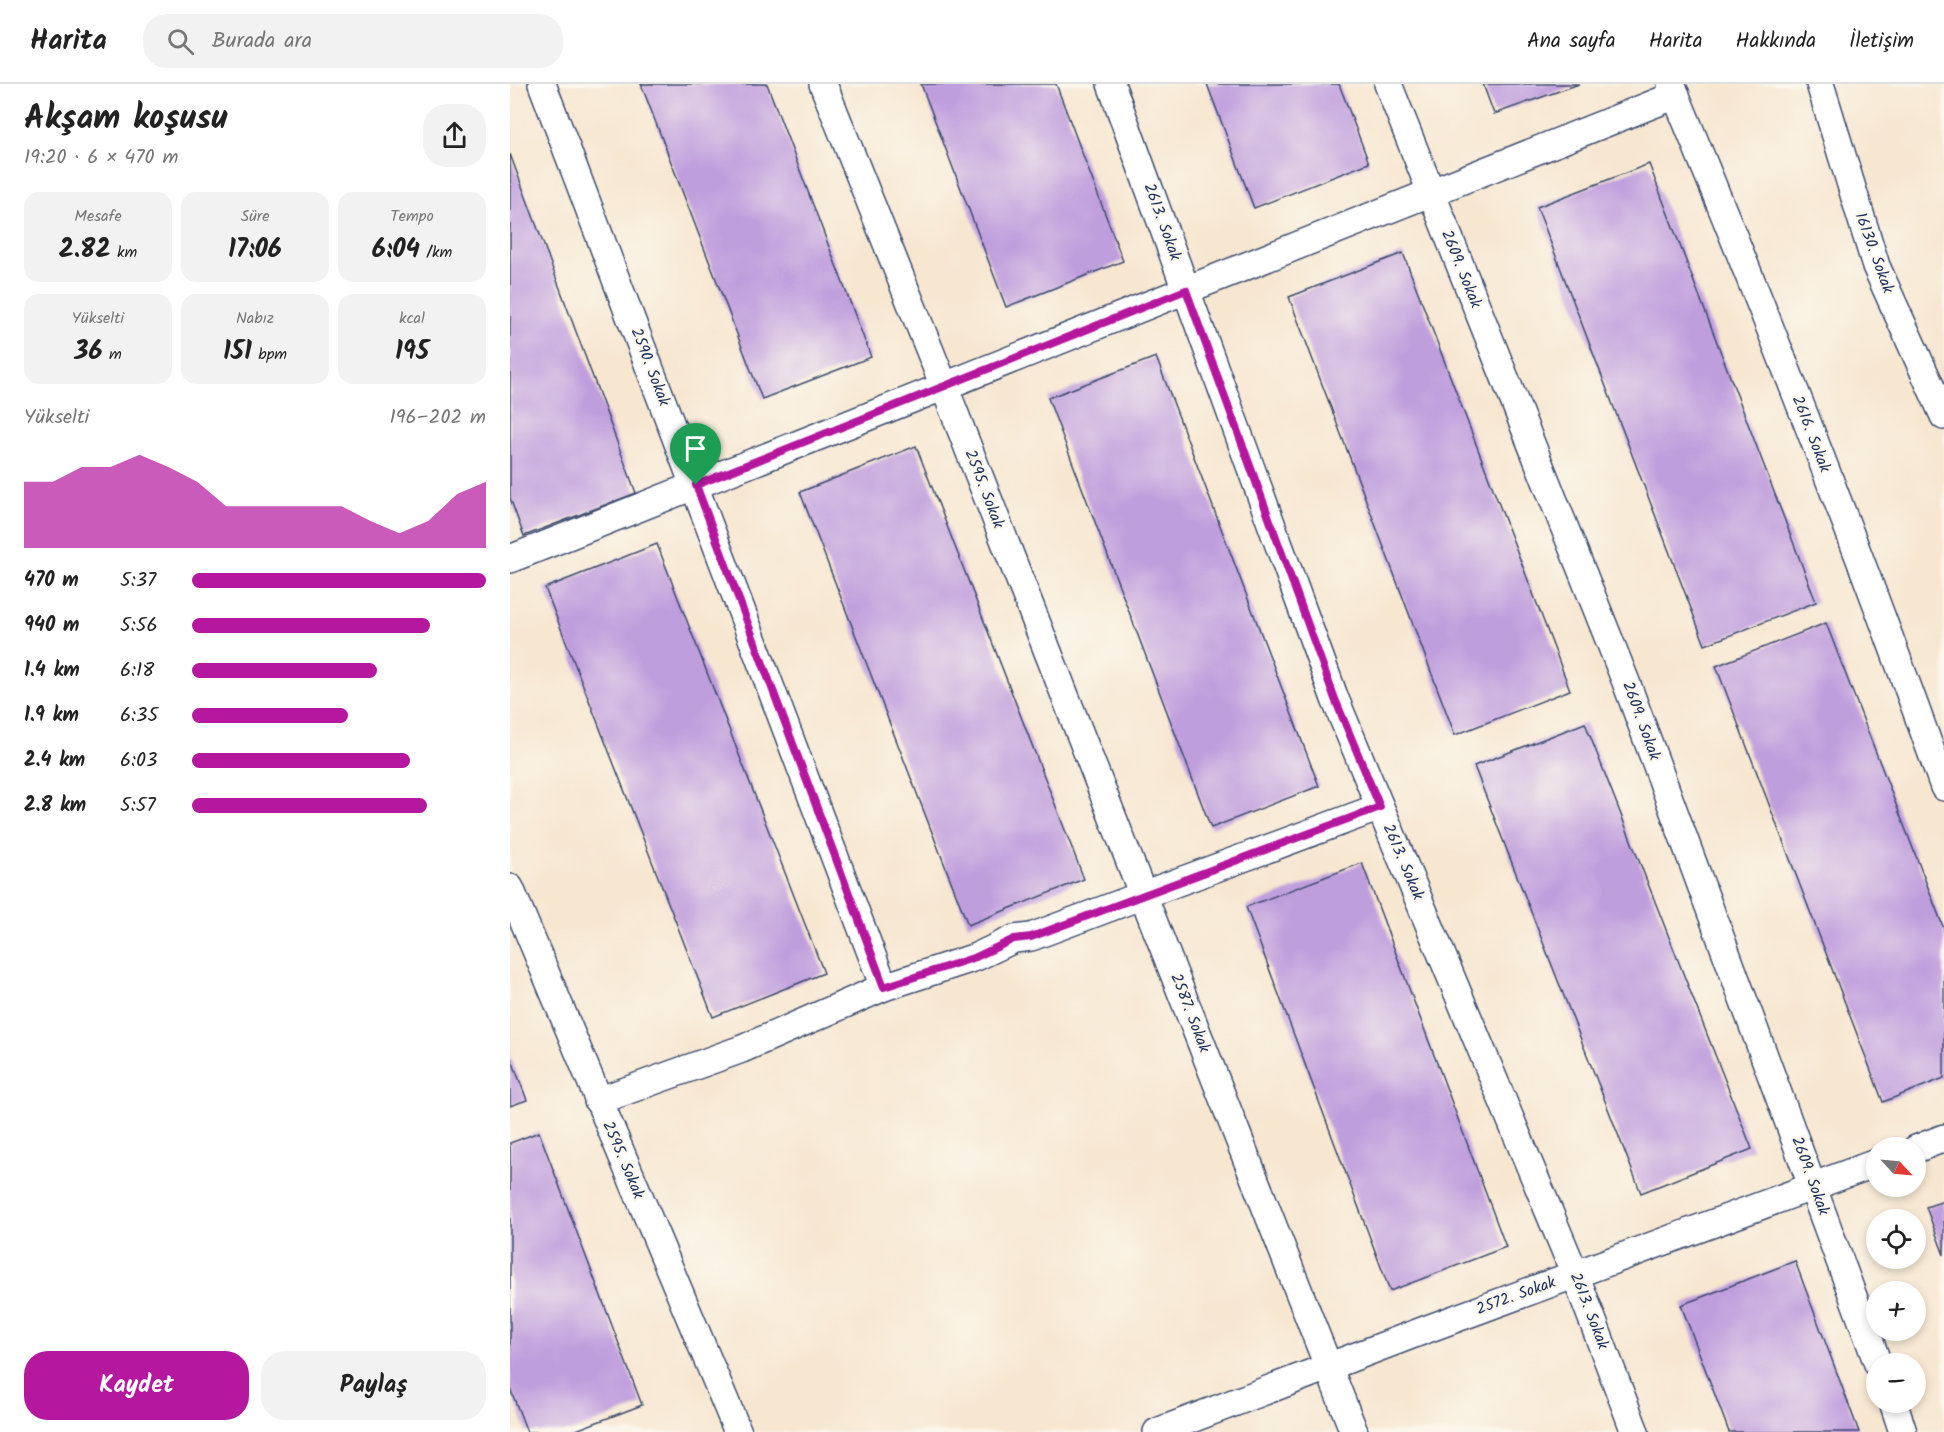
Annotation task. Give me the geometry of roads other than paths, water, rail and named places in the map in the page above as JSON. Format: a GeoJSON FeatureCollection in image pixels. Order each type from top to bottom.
{"type":"FeatureCollection","features":[{"type":"Feature","properties":{"kind":"street","name":"2590. Sokak"},"geometry":{"type":"LineString","coordinates":[[542,84],[696,485],[884,987]]}},
{"type":"Feature","properties":{"kind":"street","name":"2595. Sokak"},"geometry":{"type":"LineString","coordinates":[[823,84],[1143,895]]}},
{"type":"Feature","properties":{"kind":"street","name":"2613. Sokak"},"geometry":{"type":"LineString","coordinates":[[1111,84],[1335,699],[1575,1274],[1635,1432]]}},
{"type":"Feature","properties":{"kind":"street","name":"2609. Sokak"},"geometry":{"type":"LineString","coordinates":[[1388,84],[1626,682],[1874,1353]]}},
{"type":"Feature","properties":{"kind":"street","name":"16130. Sokak"},"geometry":{"type":"LineString","coordinates":[[1820,84],[1876,266],[1944,416]]}},
{"type":"Feature","properties":{"kind":"street"},"geometry":{"type":"LineString","coordinates":[[510,560],[1430,192],[1674,90]]}},
{"type":"Feature","properties":{"kind":"street","name":"2616. Sokak"},"geometry":{"type":"LineString","coordinates":[[1674,90],[1886,625],[1944,787]]}},
{"type":"Feature","properties":{"kind":"street"},"geometry":{"type":"LineString","coordinates":[[598,1101],[742,1048],[884,987],[976,957],[1014,939],[1031,937],[1380,807]]}},
{"type":"Feature","properties":{"kind":"street","name":"2595. Sokak"},"geometry":{"type":"LineString","coordinates":[[510,888],[738,1432]]}},
{"type":"Feature","properties":{"kind":"street","name":"2587. Sokak"},"geometry":{"type":"LineString","coordinates":[[1143,895],[1328,1366]]}},
{"type":"Feature","properties":{"kind":"street"},"geometry":{"type":"LineString","coordinates":[[1926,1145],[1944,1138]]}},
{"type":"Feature","properties":{"kind":"street","name":"2572. Sokak"},"geometry":{"type":"LineString","coordinates":[[1157,1432],[1328,1366],[1866,1167]]}},
{"type":"Feature","properties":{"kind":"street"},"geometry":{"type":"LineString","coordinates":[[1328,1366],[1354,1432]]}},
{"type":"Feature","properties":{"kind":"street"},"geometry":{"type":"LineString","coordinates":[[1897,1413],[1904,1432]]}}]}
